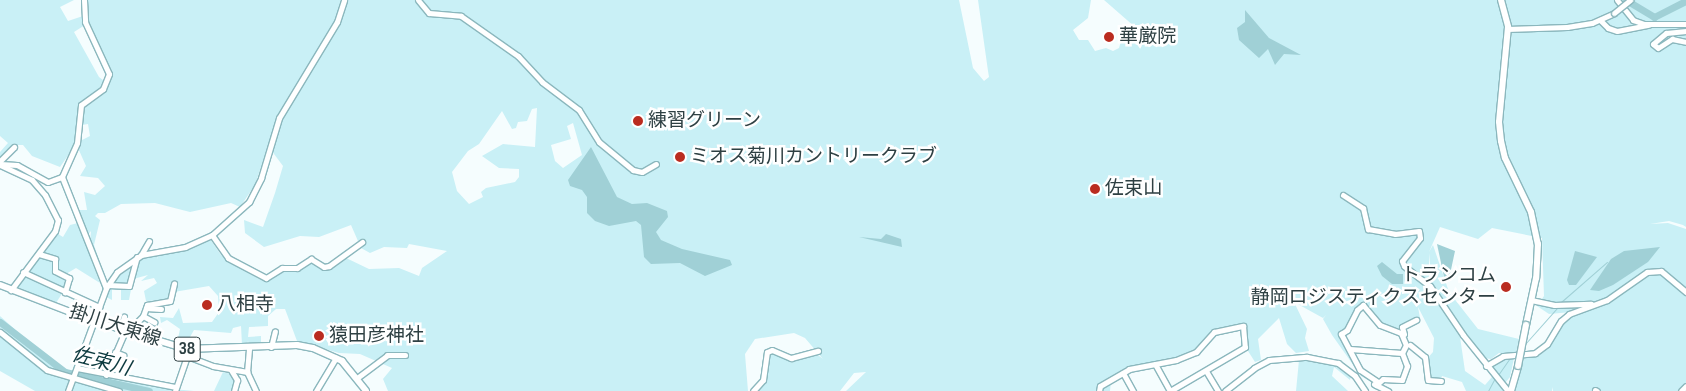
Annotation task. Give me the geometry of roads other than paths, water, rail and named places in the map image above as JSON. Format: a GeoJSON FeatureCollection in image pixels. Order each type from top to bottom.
{"type":"FeatureCollection","features":[{"type":"Feature","properties":{"kind":"main road"},"geometry":{"type":"LineString","coordinates":[[1501,0],[1507,29],[1499,122],[1505,158],[1535,227],[1538,260],[1518,366],[1509,391]]}},
{"type":"Feature","properties":{"kind":"main road","name":"掛川大東線"},"geometry":{"type":"LineString","coordinates":[[0,285],[94,321],[188,352],[271,347],[313,348],[336,358],[357,378],[366,391]]}},
{"type":"Feature","properties":{"kind":"street"},"geometry":{"type":"LineString","coordinates":[[0,163],[17,165],[48,182],[62,176],[77,143],[81,105],[103,89],[109,74],[85,22],[84,0]]}},
{"type":"Feature","properties":{"kind":"street"},"geometry":{"type":"LineString","coordinates":[[139,256],[184,247],[212,236],[243,209],[254,195],[264,170],[277,122],[337,22],[344,0]]}},
{"type":"Feature","properties":{"kind":"street"},"geometry":{"type":"LineString","coordinates":[[418,0],[429,14],[461,16],[518,56],[542,82],[579,110],[599,142],[632,170],[642,172],[656,164]]}},
{"type":"Feature","properties":{"kind":"street"},"geometry":{"type":"LineString","coordinates":[[1617,0],[1633,20],[1648,25]]}},
{"type":"Feature","properties":{"kind":"street"},"geometry":{"type":"LineString","coordinates":[[1507,29],[1567,28],[1600,20],[1614,13],[1630,0]]}},
{"type":"Feature","properties":{"kind":"street"},"geometry":{"type":"LineString","coordinates":[[1600,20],[1608,28],[1617,31],[1648,25],[1686,24]]}},
{"type":"Feature","properties":{"kind":"street"},"geometry":{"type":"LineString","coordinates":[[1686,31],[1666,33],[1653,44],[1658,48],[1669,40],[1686,42]]}},
{"type":"Feature","properties":{"kind":"street"},"geometry":{"type":"LineString","coordinates":[[0,163],[14,147]]}},
{"type":"Feature","properties":{"kind":"street"},"geometry":{"type":"LineString","coordinates":[[0,163],[32,180],[55,212],[58,220],[55,232],[11,290]]}},
{"type":"Feature","properties":{"kind":"street"},"geometry":{"type":"LineString","coordinates":[[62,176],[107,287]]}},
{"type":"Feature","properties":{"kind":"street"},"geometry":{"type":"LineString","coordinates":[[1343,195],[1363,208],[1368,229],[1395,234],[1419,231],[1420,238],[1402,261],[1404,266],[1430,286],[1486,366],[1509,391]]}},
{"type":"Feature","properties":{"kind":"street"},"geometry":{"type":"LineString","coordinates":[[212,236],[228,258],[266,278],[282,268],[302,266],[311,259],[324,266],[329,266],[362,242]]}},
{"type":"Feature","properties":{"kind":"street"},"geometry":{"type":"LineString","coordinates":[[68,391],[107,287],[117,272],[139,256],[149,241]]}},
{"type":"Feature","properties":{"kind":"street"},"geometry":{"type":"LineString","coordinates":[[39,254],[55,259],[55,271],[69,278],[65,292]]}},
{"type":"Feature","properties":{"kind":"street"},"geometry":{"type":"LineString","coordinates":[[107,287],[129,286],[135,282],[139,256]]}},
{"type":"Feature","properties":{"kind":"street"},"geometry":{"type":"LineString","coordinates":[[1486,366],[1503,356],[1535,353],[1547,344],[1561,321],[1577,310],[1607,300],[1647,272],[1656,269],[1673,278],[1686,292]]}},
{"type":"Feature","properties":{"kind":"street"},"geometry":{"type":"LineString","coordinates":[[23,272],[99,307]]}},
{"type":"Feature","properties":{"kind":"street"},"geometry":{"type":"LineString","coordinates":[[106,375],[125,330],[143,316],[147,305],[170,301],[174,283]]}},
{"type":"Feature","properties":{"kind":"street"},"geometry":{"type":"LineString","coordinates":[[1531,300],[1554,305],[1594,304]]}},
{"type":"Feature","properties":{"kind":"street"},"geometry":{"type":"LineString","coordinates":[[1388,391],[1363,373],[1341,334],[1347,330],[1362,305],[1380,325],[1402,333],[1416,353]]}},
{"type":"Feature","properties":{"kind":"street"},"geometry":{"type":"LineString","coordinates":[[146,308],[161,309]]}},
{"type":"Feature","properties":{"kind":"street"},"geometry":{"type":"LineString","coordinates":[[143,316],[154,322]]}},
{"type":"Feature","properties":{"kind":"street"},"geometry":{"type":"LineString","coordinates":[[124,317],[125,330]]}},
{"type":"Feature","properties":{"kind":"street"},"geometry":{"type":"LineString","coordinates":[[1355,376],[1359,374],[1377,383],[1402,380],[1407,366],[1402,353],[1406,342],[1402,328],[1416,320]]}},
{"type":"Feature","properties":{"kind":"street"},"geometry":{"type":"LineString","coordinates":[[1100,391],[1100,386],[1122,373],[1196,352],[1214,332],[1243,326],[1245,347],[1170,391],[1155,364]]}},
{"type":"Feature","properties":{"kind":"street"},"geometry":{"type":"LineString","coordinates":[[271,347],[275,331]]}},
{"type":"Feature","properties":{"kind":"street"},"geometry":{"type":"LineString","coordinates":[[0,332],[47,370],[72,380],[119,391]]}},
{"type":"Feature","properties":{"kind":"street"},"geometry":{"type":"LineString","coordinates":[[1410,345],[1425,357],[1428,380],[1442,380]]}},
{"type":"Feature","properties":{"kind":"street"},"geometry":{"type":"LineString","coordinates":[[249,348],[247,372],[256,391]]}},
{"type":"Feature","properties":{"kind":"street"},"geometry":{"type":"LineString","coordinates":[[1350,349],[1402,353]]}},
{"type":"Feature","properties":{"kind":"street"},"geometry":{"type":"LineString","coordinates":[[753,391],[764,380],[767,352],[772,350],[791,358],[818,351]]}},
{"type":"Feature","properties":{"kind":"street"},"geometry":{"type":"LineString","coordinates":[[115,352],[123,355]]}},
{"type":"Feature","properties":{"kind":"street"},"geometry":{"type":"LineString","coordinates":[[77,368],[176,389],[188,352],[231,370],[247,372]]}},
{"type":"Feature","properties":{"kind":"street"},"geometry":{"type":"LineString","coordinates":[[357,378],[387,355],[405,355]]}},
{"type":"Feature","properties":{"kind":"street"},"geometry":{"type":"LineString","coordinates":[[316,391],[336,358]]}},
{"type":"Feature","properties":{"kind":"street"},"geometry":{"type":"LineString","coordinates":[[1225,391],[1254,368],[1284,358],[1326,358],[1355,376],[1365,391]]}},
{"type":"Feature","properties":{"kind":"street"},"geometry":{"type":"LineString","coordinates":[[231,370],[236,380],[234,391]]}},
{"type":"Feature","properties":{"kind":"street"},"geometry":{"type":"LineString","coordinates":[[1206,371],[1218,391]]}},
{"type":"Feature","properties":{"kind":"street"},"geometry":{"type":"LineString","coordinates":[[1122,373],[1133,391]]}},
{"type":"Feature","properties":{"kind":"street"},"geometry":{"type":"LineString","coordinates":[[1680,391],[1686,386]]}},
{"type":"Feature","properties":{"kind":"waterway"},"geometry":{"type":"LineString","coordinates":[[1626,0],[1654,17],[1686,1]]}},
{"type":"Feature","properties":{"kind":"waterway"},"geometry":{"type":"LineString","coordinates":[[1561,302],[1607,262]]}},
{"type":"Feature","properties":{"kind":"waterway"},"geometry":{"type":"LineString","coordinates":[[1525,344],[1557,308]]}},
{"type":"Feature","properties":{"kind":"waterway","name":"佐束川"},"geometry":{"type":"LineString","coordinates":[[0,322],[65,372],[149,391]]}},
{"type":"Feature","properties":{"kind":"waterway"},"geometry":{"type":"LineString","coordinates":[[1498,375],[1510,358]]}},
{"type":"Feature","properties":{"kind":"waterway"},"geometry":{"type":"LineString","coordinates":[[1488,391],[1495,378]]}},
{"type":"Feature","properties":{"kind":"place","name":"華厳院"},"geometry":{"type":"Point","coordinates":[1109,37]}},
{"type":"Feature","properties":{"kind":"place","name":"練習グリーン"},"geometry":{"type":"Point","coordinates":[638,121]}},
{"type":"Feature","properties":{"kind":"place","name":"ミオス菊川カントリークラブ"},"geometry":{"type":"Point","coordinates":[680,157]}},
{"type":"Feature","properties":{"kind":"place","name":"佐束山"},"geometry":{"type":"Point","coordinates":[1095,189]}},
{"type":"Feature","properties":{"kind":"place","name":"トランコム 静岡ロジスティクスセンター"},"geometry":{"type":"Point","coordinates":[1506,287]}},
{"type":"Feature","properties":{"kind":"place","name":"八相寺"},"geometry":{"type":"Point","coordinates":[207,305]}},
{"type":"Feature","properties":{"kind":"place","name":"猿田彦神社"},"geometry":{"type":"Point","coordinates":[319,336]}}]}
